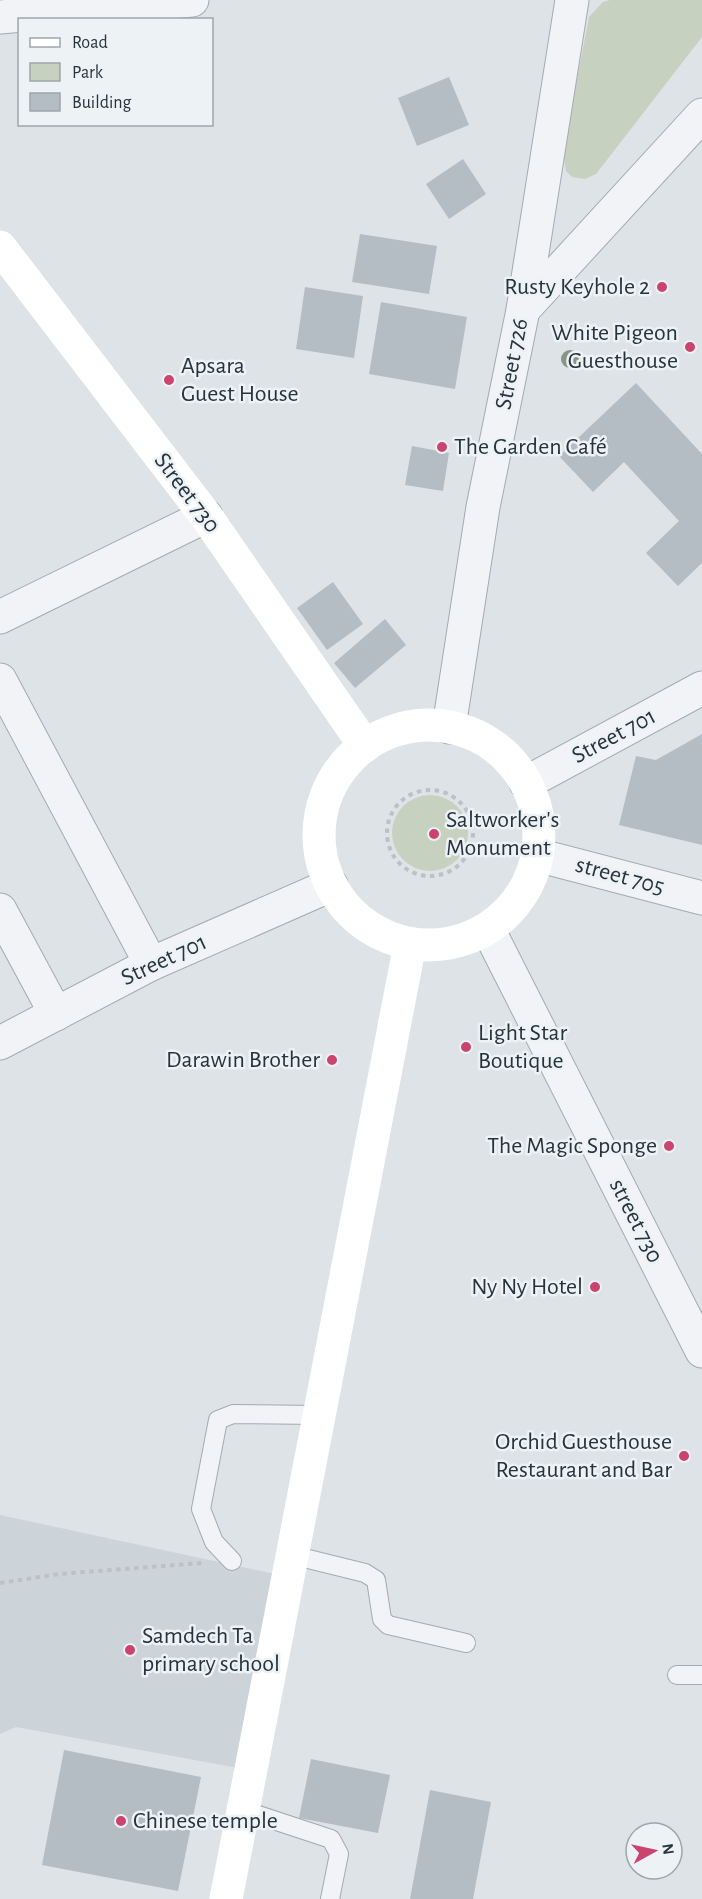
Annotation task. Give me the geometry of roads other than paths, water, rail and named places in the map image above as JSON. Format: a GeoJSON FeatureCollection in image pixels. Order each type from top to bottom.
{"type":"FeatureCollection","features":[{"type":"Feature","properties":{"kind":"street"},"geometry":{"type":"LineString","coordinates":[[0,17],[192,0]]}},
{"type":"Feature","properties":{"kind":"street","name":"Street 726"},"geometry":{"type":"LineString","coordinates":[[449,727],[483,507],[523,310],[572,0]]}},
{"type":"Feature","properties":{"kind":"street"},"geometry":{"type":"LineString","coordinates":[[523,310],[702,115]]}},
{"type":"Feature","properties":{"kind":"street","name":"Street 730"},"geometry":{"type":"LineString","coordinates":[[0,247],[206,516],[365,746]]}},
{"type":"Feature","properties":{"kind":"street"},"geometry":{"type":"LineString","coordinates":[[0,617],[206,516]]}},
{"type":"Feature","properties":{"kind":"street"},"geometry":{"type":"LineString","coordinates":[[0,680],[151,964]]}},
{"type":"Feature","properties":{"kind":"street","name":"Street 701"},"geometry":{"type":"LineString","coordinates":[[526,783],[702,688]]}},
{"type":"Feature","properties":{"kind":"street"},"geometry":{"type":"LineString","coordinates":[[429,725],[449,727],[474,735],[500,751],[526,783],[538,818],[537,855],[531,877],[518,901],[488,929],[454,943],[410,944],[393,939],[367,926],[346,908],[331,885],[320,846],[324,806],[335,778],[365,746],[400,729],[429,725]]}},
{"type":"Feature","properties":{"kind":"street","name":"street 705"},"geometry":{"type":"LineString","coordinates":[[537,855],[702,898]]}},
{"type":"Feature","properties":{"kind":"street","name":"Street 701"},"geometry":{"type":"LineString","coordinates":[[0,1043],[151,964],[331,885]]}},
{"type":"Feature","properties":{"kind":"street"},"geometry":{"type":"LineString","coordinates":[[0,910],[56,1014]]}},
{"type":"Feature","properties":{"kind":"street","name":"street 730"},"geometry":{"type":"LineString","coordinates":[[488,929],[702,1352]]}},
{"type":"Feature","properties":{"kind":"street"},"geometry":{"type":"LineString","coordinates":[[226,1899],[410,944]]}},
{"type":"Feature","properties":{"kind":"lane"},"geometry":{"type":"LineString","coordinates":[[232,1560],[214,1542],[201,1509],[218,1420],[232,1414],[319,1415]]}},
{"type":"Feature","properties":{"kind":"lane"},"geometry":{"type":"LineString","coordinates":[[292,1555],[364,1573],[376,1580],[382,1619],[388,1625],[466,1643]]}},
{"type":"Feature","properties":{"kind":"lane"},"geometry":{"type":"LineString","coordinates":[[677,1676],[702,1675]]}},
{"type":"Feature","properties":{"kind":"lane"},"geometry":{"type":"LineString","coordinates":[[243,1810],[331,1839],[339,1854],[330,1899]]}},
{"type":"Feature","properties":{"kind":"place","name":"Rusty Keyhole 2"},"geometry":{"type":"Point","coordinates":[662,287]}},
{"type":"Feature","properties":{"kind":"place","name":"White Pigeon Guesthouse"},"geometry":{"type":"Point","coordinates":[690,347]}},
{"type":"Feature","properties":{"kind":"place","name":"Apsara Guest House"},"geometry":{"type":"Point","coordinates":[169,380]}},
{"type":"Feature","properties":{"kind":"place","name":"The Garden Café"},"geometry":{"type":"Point","coordinates":[442,447]}},
{"type":"Feature","properties":{"kind":"place","name":"Saltworker's Monument"},"geometry":{"type":"Point","coordinates":[434,834]}},
{"type":"Feature","properties":{"kind":"place","name":"Light Star Boutique"},"geometry":{"type":"Point","coordinates":[466,1047]}},
{"type":"Feature","properties":{"kind":"place","name":"Darawin Brother"},"geometry":{"type":"Point","coordinates":[332,1060]}},
{"type":"Feature","properties":{"kind":"place","name":"The Magic Sponge"},"geometry":{"type":"Point","coordinates":[669,1146]}},
{"type":"Feature","properties":{"kind":"place","name":"Ny Ny Hotel"},"geometry":{"type":"Point","coordinates":[595,1287]}},
{"type":"Feature","properties":{"kind":"place","name":"Orchid Guesthouse Restaurant and Bar"},"geometry":{"type":"Point","coordinates":[684,1456]}},
{"type":"Feature","properties":{"kind":"place","name":"Samdech Ta primary school"},"geometry":{"type":"Point","coordinates":[130,1650]}},
{"type":"Feature","properties":{"kind":"place","name":"Chinese temple"},"geometry":{"type":"Point","coordinates":[121,1821]}}]}
